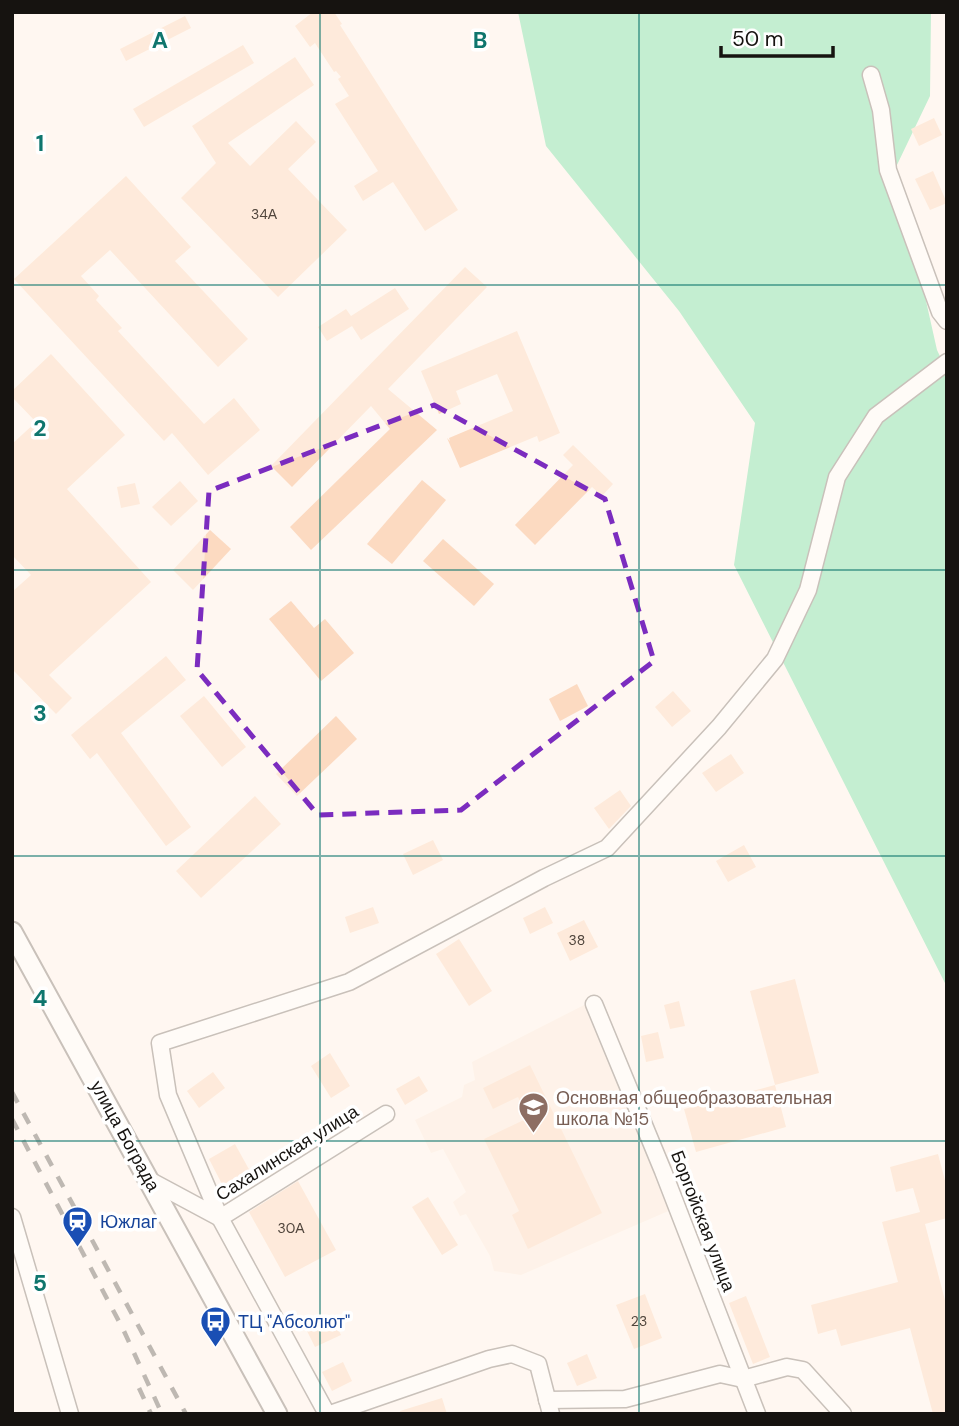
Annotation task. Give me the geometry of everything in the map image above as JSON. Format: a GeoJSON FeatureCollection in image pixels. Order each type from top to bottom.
{"type":"FeatureCollection","features":[{"type":"Feature","properties":{"kind":"main road","name":"улица Бограда"},"geometry":{"type":"LineString","coordinates":[[12,932],[277,1414]]}},
{"type":"Feature","properties":{"kind":"street"},"geometry":{"type":"LineString","coordinates":[[871,75],[881,110],[888,170],[940,312],[947,321]]}},
{"type":"Feature","properties":{"kind":"street"},"geometry":{"type":"LineString","coordinates":[[220,1218],[168,1095],[160,1043],[349,982],[544,878],[607,848],[719,727],[775,659],[808,590],[837,477],[876,416],[947,362]]}},
{"type":"Feature","properties":{"kind":"street","name":"Боргойская улица"},"geometry":{"type":"LineString","coordinates":[[594,1004],[663,1171],[757,1414]]}},
{"type":"Feature","properties":{"kind":"street","name":"Сахалинская улица"},"geometry":{"type":"LineString","coordinates":[[386,1114],[220,1218],[328,1414],[489,1359],[512,1354],[538,1364],[549,1407]]}},
{"type":"Feature","properties":{"kind":"street"},"geometry":{"type":"LineString","coordinates":[[150,1181],[220,1218]]}},
{"type":"Feature","properties":{"kind":"street"},"geometry":{"type":"LineString","coordinates":[[12,1217],[71,1414]]}},
{"type":"Feature","properties":{"kind":"street"},"geometry":{"type":"LineString","coordinates":[[549,1407],[625,1399],[720,1374],[743,1379],[787,1367],[803,1370],[843,1414]]}},
{"type":"Feature","properties":{"kind":"highlighted area"},"geometry":{"type":"Polygon","coordinates":[[[434,405],[605,499],[654,661],[461,810],[318,815],[197,670],[209,491],[434,405]]]}},
{"type":"Feature","properties":{"kind":"shaded area","name":"Основная общеобразовательная школа №15"},"geometry":{"type":"Polygon","coordinates":[[[590,1002],[673,1209],[521,1275],[494,1271],[490,1256],[466,1214],[460,1216],[453,1202],[466,1192],[443,1149],[431,1153],[415,1120],[462,1097],[464,1085],[475,1080],[472,1062],[590,1002]]]}},
{"type":"Feature","properties":{"kind":"green space"},"geometry":{"type":"Polygon","coordinates":[[[518,12],[931,12],[930,96],[896,167],[937,350],[947,371],[947,987],[734,565],[755,423],[679,311],[546,146],[518,12]]]}},
{"type":"Feature","properties":{"kind":"building"},"geometry":{"type":"Polygon","coordinates":[[[313,12],[334,12],[458,210],[425,231],[393,182],[363,201],[354,186],[378,171],[335,104],[349,96],[338,79],[341,77],[334,72],[315,43],[310,47],[295,26],[313,12]]]}},
{"type":"Feature","properties":{"kind":"building"},"geometry":{"type":"Polygon","coordinates":[[[185,16],[191,28],[126,61],[120,49],[185,16]]]}},
{"type":"Feature","properties":{"kind":"building"},"geometry":{"type":"Polygon","coordinates":[[[243,45],[254,63],[144,127],[133,109],[243,45]]]}},
{"type":"Feature","properties":{"kind":"building"},"geometry":{"type":"Polygon","coordinates":[[[295,57],[314,85],[228,143],[250,166],[296,121],[316,142],[288,169],[347,230],[278,297],[181,198],[216,163],[192,126],[295,57]]]}},
{"type":"Feature","properties":{"kind":"building"},"geometry":{"type":"Polygon","coordinates":[[[934,118],[942,135],[919,146],[911,129],[934,118]]]}},
{"type":"Feature","properties":{"kind":"building"},"geometry":{"type":"Polygon","coordinates":[[[933,171],[947,203],[930,210],[915,179],[933,171]]]}},
{"type":"Feature","properties":{"kind":"building"},"geometry":{"type":"Polygon","coordinates":[[[126,176],[191,247],[175,261],[248,339],[218,367],[110,250],[81,276],[99,296],[96,300],[122,328],[118,331],[204,424],[234,398],[260,430],[208,475],[172,433],[164,441],[14,279],[126,176]]]}},
{"type":"Feature","properties":{"kind":"building"},"geometry":{"type":"Polygon","coordinates":[[[465,267],[487,287],[388,389],[437,430],[311,550],[290,527],[390,429],[371,406],[292,487],[271,466],[465,267]]]}},
{"type":"Feature","properties":{"kind":"building"},"geometry":{"type":"Polygon","coordinates":[[[395,288],[409,309],[361,340],[352,326],[327,341],[318,327],[346,309],[351,316],[395,288]]]}},
{"type":"Feature","properties":{"kind":"building"},"geometry":{"type":"Polygon","coordinates":[[[517,331],[560,433],[539,442],[537,436],[460,468],[447,438],[450,441],[449,438],[513,411],[497,374],[456,391],[461,404],[439,414],[421,371],[517,331]]]}},
{"type":"Feature","properties":{"kind":"building"},"geometry":{"type":"Polygon","coordinates":[[[51,354],[125,435],[67,489],[151,582],[49,675],[72,698],[56,714],[12,669],[12,592],[31,575],[12,555],[12,444],[36,422],[12,397],[12,391],[51,354]]]}},
{"type":"Feature","properties":{"kind":"building"},"geometry":{"type":"Polygon","coordinates":[[[573,445],[613,484],[602,496],[592,487],[535,545],[515,525],[573,465],[563,455],[573,445]]]}},
{"type":"Feature","properties":{"kind":"building"},"geometry":{"type":"Polygon","coordinates":[[[422,480],[446,500],[392,564],[367,544],[422,480]]]}},
{"type":"Feature","properties":{"kind":"building"},"geometry":{"type":"Polygon","coordinates":[[[180,481],[198,501],[171,526],[152,507],[180,481]]]}},
{"type":"Feature","properties":{"kind":"building"},"geometry":{"type":"Polygon","coordinates":[[[135,483],[140,504],[121,508],[117,487],[135,483]]]}},
{"type":"Feature","properties":{"kind":"building"},"geometry":{"type":"Polygon","coordinates":[[[210,530],[231,549],[193,590],[173,570],[210,530]]]}},
{"type":"Feature","properties":{"kind":"building"},"geometry":{"type":"Polygon","coordinates":[[[443,539],[494,584],[474,606],[423,561],[443,539]]]}},
{"type":"Feature","properties":{"kind":"building"},"geometry":{"type":"Polygon","coordinates":[[[291,601],[314,628],[325,619],[354,653],[321,681],[269,619],[291,601]]]}},
{"type":"Feature","properties":{"kind":"building"},"geometry":{"type":"Polygon","coordinates":[[[166,656],[186,680],[121,733],[191,827],[166,846],[97,753],[90,759],[71,735],[166,656]]]}},
{"type":"Feature","properties":{"kind":"building"},"geometry":{"type":"Polygon","coordinates":[[[577,684],[588,706],[560,721],[549,699],[577,684]]]}},
{"type":"Feature","properties":{"kind":"building"},"geometry":{"type":"Polygon","coordinates":[[[673,691],[691,711],[672,727],[655,707],[673,691]]]}},
{"type":"Feature","properties":{"kind":"building"},"geometry":{"type":"Polygon","coordinates":[[[204,696],[246,747],[222,767],[180,716],[204,696]]]}},
{"type":"Feature","properties":{"kind":"building"},"geometry":{"type":"Polygon","coordinates":[[[336,716],[357,739],[297,796],[276,774],[336,716]]]}},
{"type":"Feature","properties":{"kind":"building"},"geometry":{"type":"Polygon","coordinates":[[[731,754],[744,773],[716,792],[702,773],[731,754]]]}},
{"type":"Feature","properties":{"kind":"building"},"geometry":{"type":"Polygon","coordinates":[[[620,790],[631,806],[609,829],[594,808],[620,790]]]}},
{"type":"Feature","properties":{"kind":"building"},"geometry":{"type":"Polygon","coordinates":[[[255,796],[281,824],[201,898],[176,871],[255,796]]]}},
{"type":"Feature","properties":{"kind":"building"},"geometry":{"type":"Polygon","coordinates":[[[433,840],[443,860],[413,875],[403,854],[433,840]]]}},
{"type":"Feature","properties":{"kind":"building"},"geometry":{"type":"Polygon","coordinates":[[[744,845],[756,867],[728,882],[716,861],[744,845]]]}},
{"type":"Feature","properties":{"kind":"building"},"geometry":{"type":"Polygon","coordinates":[[[373,907],[379,923],[350,933],[345,917],[373,907]]]}},
{"type":"Feature","properties":{"kind":"building"},"geometry":{"type":"Polygon","coordinates":[[[545,907],[553,923],[530,934],[523,918],[545,907]]]}},
{"type":"Feature","properties":{"kind":"building"},"geometry":{"type":"Polygon","coordinates":[[[584,920],[598,947],[570,961],[557,933],[584,920]]]}},
{"type":"Feature","properties":{"kind":"building"},"geometry":{"type":"Polygon","coordinates":[[[459,939],[492,991],[469,1006],[436,954],[459,939]]]}},
{"type":"Feature","properties":{"kind":"building"},"geometry":{"type":"Polygon","coordinates":[[[795,979],[819,1073],[775,1085],[750,991],[795,979]]]}},
{"type":"Feature","properties":{"kind":"building"},"geometry":{"type":"Polygon","coordinates":[[[679,1001],[685,1026],[670,1029],[664,1005],[679,1001]]]}},
{"type":"Feature","properties":{"kind":"building"},"geometry":{"type":"Polygon","coordinates":[[[658,1032],[664,1058],[646,1062],[641,1036],[658,1032]]]}},
{"type":"Feature","properties":{"kind":"building"},"geometry":{"type":"Polygon","coordinates":[[[330,1053],[350,1086],[331,1098],[311,1066],[330,1053]]]}},
{"type":"Feature","properties":{"kind":"building"},"geometry":{"type":"Polygon","coordinates":[[[530,1065],[602,1213],[528,1249],[512,1215],[519,1211],[484,1139],[528,1118],[518,1097],[493,1109],[483,1088],[530,1065]]]}},
{"type":"Feature","properties":{"kind":"building"},"geometry":{"type":"Polygon","coordinates":[[[213,1072],[225,1088],[199,1108],[187,1091],[213,1072]]]}},
{"type":"Feature","properties":{"kind":"building"},"geometry":{"type":"Polygon","coordinates":[[[419,1076],[428,1091],[405,1105],[396,1089],[419,1076]]]}},
{"type":"Feature","properties":{"kind":"building"},"geometry":{"type":"Polygon","coordinates":[[[775,1085],[786,1127],[696,1152],[684,1109],[775,1085]]]}},
{"type":"Feature","properties":{"kind":"building"},"geometry":{"type":"Polygon","coordinates":[[[235,1144],[251,1173],[224,1188],[209,1159],[235,1144]]]}},
{"type":"Feature","properties":{"kind":"building"},"geometry":{"type":"Polygon","coordinates":[[[938,1154],[947,1188],[947,1218],[925,1224],[947,1308],[947,1414],[933,1414],[910,1328],[841,1346],[836,1329],[818,1334],[811,1305],[898,1282],[882,1222],[920,1212],[913,1188],[896,1192],[890,1167],[938,1154]]]}},
{"type":"Feature","properties":{"kind":"building"},"geometry":{"type":"Polygon","coordinates":[[[298,1181],[336,1250],[285,1277],[249,1212],[298,1181]]]}},
{"type":"Feature","properties":{"kind":"building"},"geometry":{"type":"Polygon","coordinates":[[[428,1197],[458,1245],[442,1255],[412,1207],[428,1197]]]}},
{"type":"Feature","properties":{"kind":"building"},"geometry":{"type":"Polygon","coordinates":[[[645,1294],[662,1338],[634,1349],[616,1305],[645,1294]]]}},
{"type":"Feature","properties":{"kind":"building"},"geometry":{"type":"Polygon","coordinates":[[[746,1296],[770,1357],[753,1364],[729,1303],[746,1296]]]}},
{"type":"Feature","properties":{"kind":"building"},"geometry":{"type":"Polygon","coordinates":[[[332,1316],[341,1335],[315,1347],[306,1329],[332,1316]]]}},
{"type":"Feature","properties":{"kind":"building"},"geometry":{"type":"Polygon","coordinates":[[[587,1354],[597,1378],[577,1386],[567,1363],[587,1354]]]}},
{"type":"Feature","properties":{"kind":"building"},"geometry":{"type":"Polygon","coordinates":[[[343,1362],[352,1381],[332,1391],[322,1372],[343,1362]]]}},
{"type":"Feature","properties":{"kind":"building"},"geometry":{"type":"Polygon","coordinates":[[[442,1398],[447,1414],[401,1414],[400,1411],[442,1398]]]}},
{"type":"Feature","properties":{"kind":"railway"},"geometry":{"type":"LineString","coordinates":[[12,1092],[186,1414]]}},
{"type":"Feature","properties":{"kind":"railway"},"geometry":{"type":"LineString","coordinates":[[12,1119],[123,1329],[162,1414]]}},
{"type":"Feature","properties":{"kind":"railway"},"geometry":{"type":"LineString","coordinates":[[139,1388],[151,1414]]}},
{"type":"Feature","properties":{"kind":"place","name":"Основная общеобразовательная школа №15"},"geometry":{"type":"Point","coordinates":[533,1135]}},
{"type":"Feature","properties":{"kind":"place","name":"Южлаг"},"geometry":{"type":"Point","coordinates":[77,1249]}},
{"type":"Feature","properties":{"kind":"place","name":"ТЦ \"Абсолют\""},"geometry":{"type":"Point","coordinates":[215,1349]}}]}
